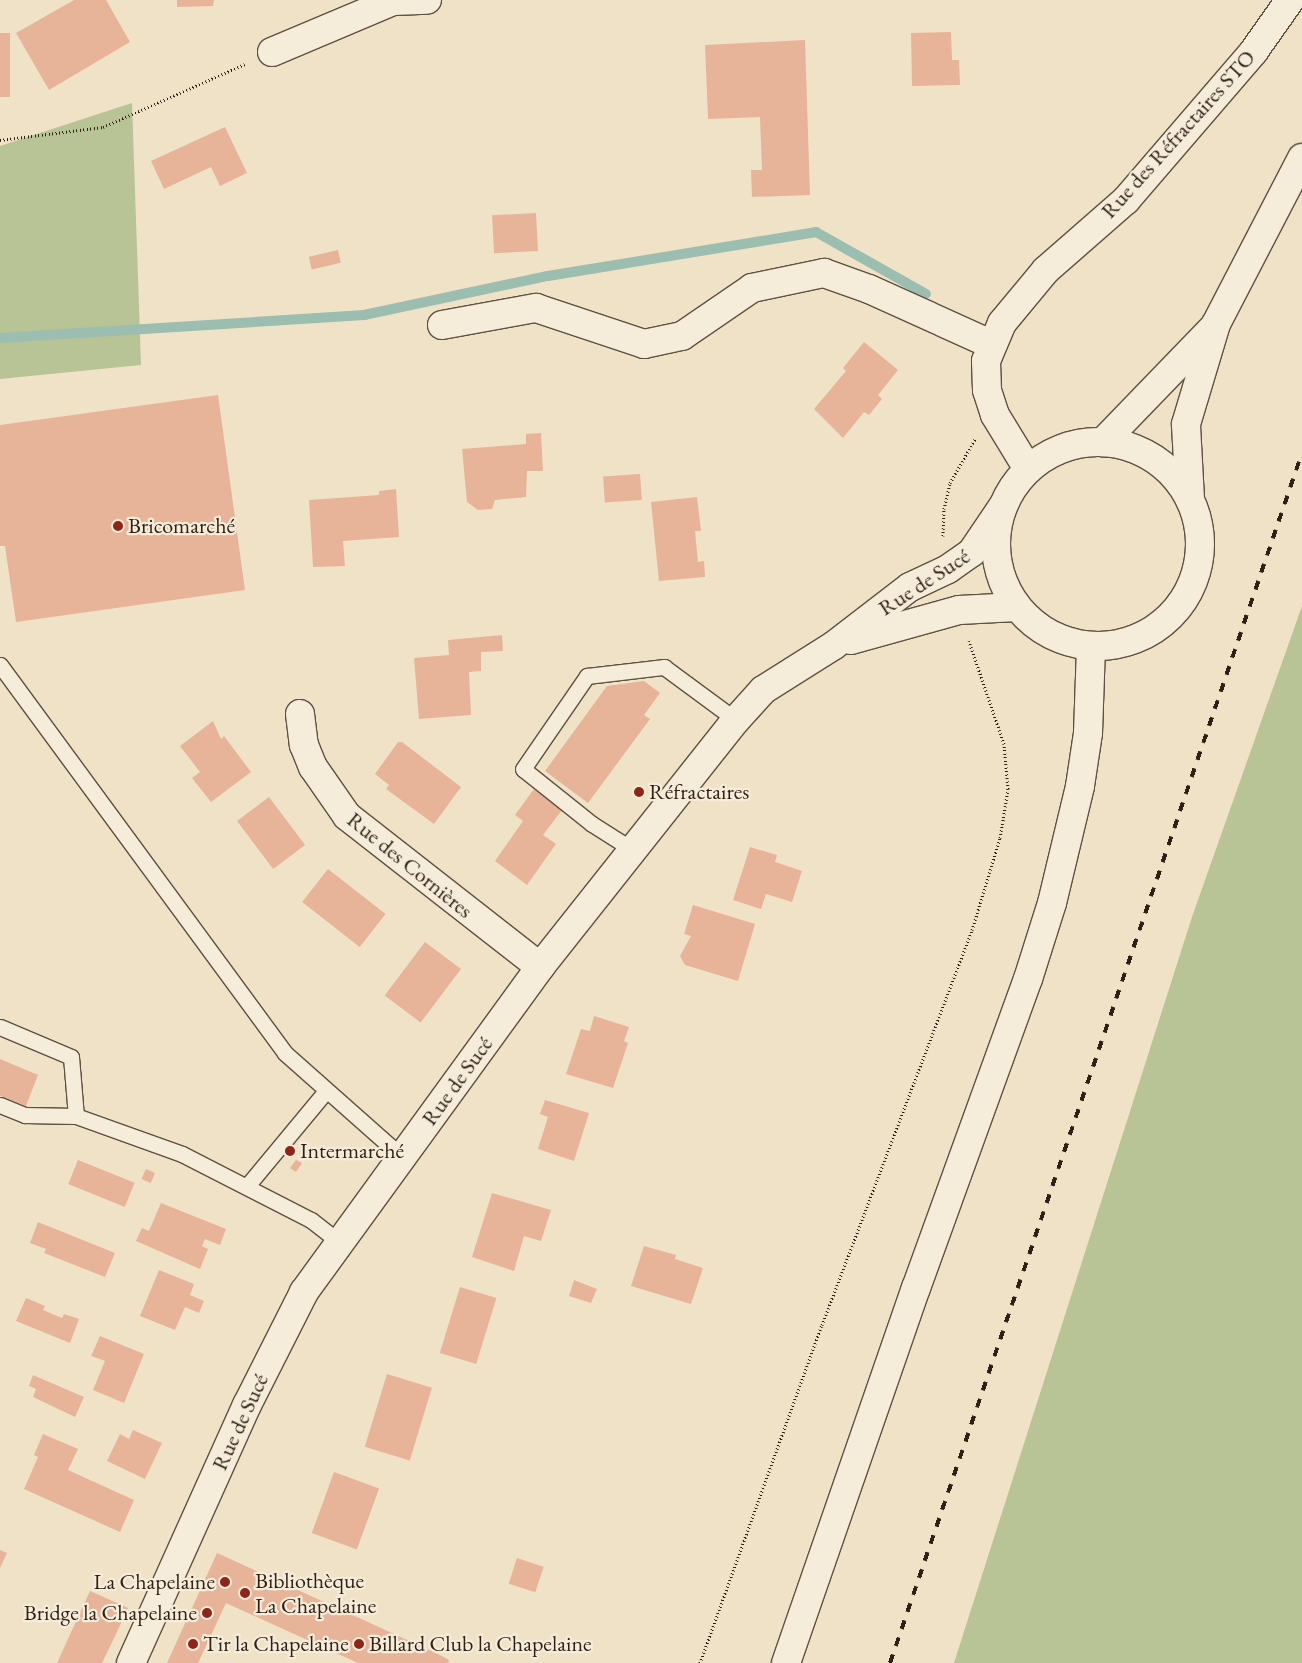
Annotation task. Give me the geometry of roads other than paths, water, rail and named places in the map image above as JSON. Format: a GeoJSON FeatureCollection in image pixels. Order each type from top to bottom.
{"type":"FeatureCollection","features":[{"type":"Feature","properties":{"kind":"street"},"geometry":{"type":"LineString","coordinates":[[272,52],[393,1],[427,0]]}},
{"type":"Feature","properties":{"kind":"street","name":"Rue des Réfractaires STO"},"geometry":{"type":"LineString","coordinates":[[1028,469],[995,415],[985,375],[990,344],[1002,324],[1046,270],[1126,200],[1254,51],[1286,1]]}},
{"type":"Feature","properties":{"kind":"street"},"geometry":{"type":"LineString","coordinates":[[1190,501],[1161,464],[1134,449],[1103,442],[1063,448],[1028,469],[1014,486],[1003,506],[995,547],[1006,589],[1017,607],[1050,635],[1091,646],[1129,641],[1163,623],[1176,609],[1195,576],[1199,557],[1196,518],[1190,501],[1186,424],[1216,324],[1302,158]]}},
{"type":"Feature","properties":{"kind":"street"},"geometry":{"type":"LineString","coordinates":[[442,325],[536,308],[644,344],[682,336],[752,288],[824,274],[896,300],[990,344]]}},
{"type":"Feature","properties":{"kind":"street"},"geometry":{"type":"LineString","coordinates":[[1103,442],[1216,324]]}},
{"type":"Feature","properties":{"kind":"street","name":"Rue de Sucé"},"geometry":{"type":"LineString","coordinates":[[131,1663],[274,1349],[304,1292],[338,1242],[540,967],[736,720],[763,690],[832,646],[910,587],[948,569],[972,552],[1003,506]]}},
{"type":"Feature","properties":{"kind":"street","name":"Rue de Sucé"},"geometry":{"type":"LineString","coordinates":[[832,646],[924,617],[959,610],[1017,607]]}},
{"type":"Feature","properties":{"kind":"street"},"geometry":{"type":"LineString","coordinates":[[786,1663],[916,1288],[1028,979],[1049,913],[1080,786],[1088,733],[1091,646]]}},
{"type":"Feature","properties":{"kind":"street","name":"Rue des Cornières"},"geometry":{"type":"LineString","coordinates":[[300,714],[304,745],[313,767],[347,816],[540,967]]}},
{"type":"Feature","properties":{"kind":"lane"},"geometry":{"type":"LineString","coordinates":[[0,665],[285,1052],[326,1091],[402,1157]]}},
{"type":"Feature","properties":{"kind":"lane"},"geometry":{"type":"LineString","coordinates":[[633,850],[592,824],[523,769],[587,676],[664,667],[736,720]]}},
{"type":"Feature","properties":{"kind":"lane"},"geometry":{"type":"LineString","coordinates":[[0,1028],[71,1057],[76,1116]]}},
{"type":"Feature","properties":{"kind":"lane"},"geometry":{"type":"LineString","coordinates":[[247,1186],[326,1091]]}},
{"type":"Feature","properties":{"kind":"lane"},"geometry":{"type":"LineString","coordinates":[[0,1105],[25,1115],[76,1116],[202,1164],[311,1220],[338,1242]]}},
{"type":"Feature","properties":{"kind":"waterway"},"geometry":{"type":"LineString","coordinates":[[0,338],[364,315],[548,276],[816,232],[926,294]]}},
{"type":"Feature","properties":{"kind":"railway"},"geometry":{"type":"LineString","coordinates":[[890,1663],[1302,453]]}},
{"type":"Feature","properties":{"kind":"place","name":"Bricomarché"},"geometry":{"type":"Point","coordinates":[118,526]}},
{"type":"Feature","properties":{"kind":"place","name":"Réfractaires"},"geometry":{"type":"Point","coordinates":[639,792]}},
{"type":"Feature","properties":{"kind":"place","name":"Intermarché"},"geometry":{"type":"Point","coordinates":[290,1151]}},
{"type":"Feature","properties":{"kind":"place","name":"La Chapelaine"},"geometry":{"type":"Point","coordinates":[225,1582]}},
{"type":"Feature","properties":{"kind":"place","name":"Bibliothèque La Chapelaine"},"geometry":{"type":"Point","coordinates":[245,1593]}},
{"type":"Feature","properties":{"kind":"place","name":"Bridge la Chapelaine"},"geometry":{"type":"Point","coordinates":[207,1613]}},
{"type":"Feature","properties":{"kind":"place","name":"Tir la Chapelaine"},"geometry":{"type":"Point","coordinates":[193,1644]}},
{"type":"Feature","properties":{"kind":"place","name":"Billard Club la Chapelaine"},"geometry":{"type":"Point","coordinates":[359,1644]}}]}
